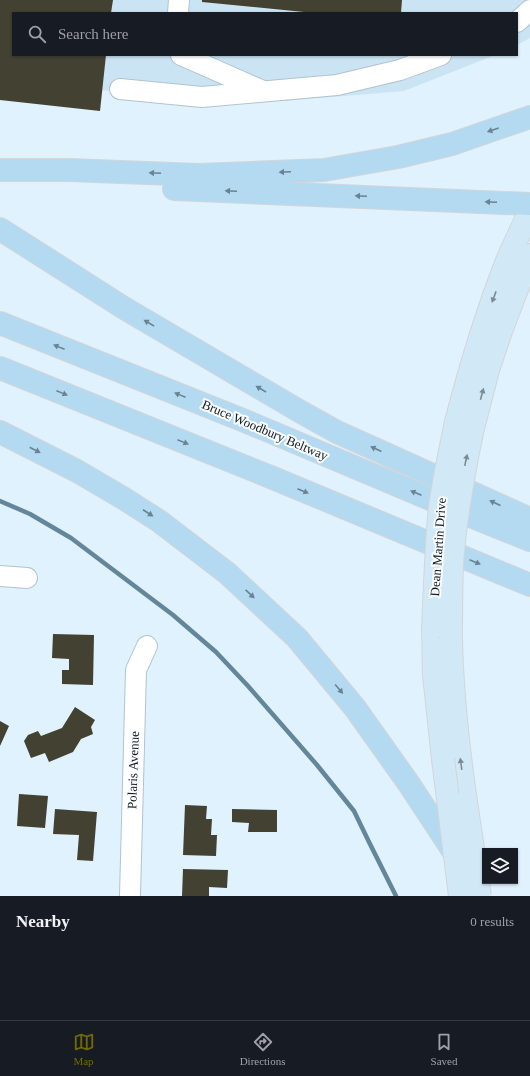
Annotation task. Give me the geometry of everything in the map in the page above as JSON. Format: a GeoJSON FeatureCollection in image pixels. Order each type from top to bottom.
{"type":"FeatureCollection","features":[{"type":"Feature","properties":{"kind":"highway"},"geometry":{"type":"LineString","coordinates":[[0,170],[69,170],[199,175],[324,170],[398,157],[452,144],[530,118]]}},
{"type":"Feature","properties":{"kind":"highway"},"geometry":{"type":"LineString","coordinates":[[0,176],[100,186],[530,204]]}},
{"type":"Feature","properties":{"kind":"highway"},"geometry":{"type":"LineString","coordinates":[[0,229],[124,308],[307,416],[337,432],[530,519]]}},
{"type":"Feature","properties":{"kind":"highway","name":"Bruce Woodbury Beltway"},"geometry":{"type":"LineString","coordinates":[[0,323],[245,421],[530,540]]}},
{"type":"Feature","properties":{"kind":"highway"},"geometry":{"type":"LineString","coordinates":[[0,368],[273,478],[526,585]]}},
{"type":"Feature","properties":{"kind":"highway"},"geometry":{"type":"LineString","coordinates":[[0,432],[77,471],[159,521],[227,573],[297,638],[355,708],[409,784],[483,896]]}},
{"type":"Feature","properties":{"kind":"main road","name":"Dean Martin Drive"},"geometry":{"type":"LineString","coordinates":[[480,896],[456,734],[452,685],[442,633],[436,555],[445,472],[464,427],[472,360],[521,259],[530,211]]}},
{"type":"Feature","properties":{"kind":"main road","name":"Dean Martin Drive"},"geometry":{"type":"LineString","coordinates":[[442,633],[434,675],[460,896]]}},
{"type":"Feature","properties":{"kind":"street"},"geometry":{"type":"LineString","coordinates":[[178,12],[179,0]]}},
{"type":"Feature","properties":{"kind":"street"},"geometry":{"type":"LineString","coordinates":[[518,21],[530,10]]}},
{"type":"Feature","properties":{"kind":"street"},"geometry":{"type":"LineString","coordinates":[[183,56],[266,92]]}},
{"type":"Feature","properties":{"kind":"street"},"geometry":{"type":"LineString","coordinates":[[120,89],[202,97],[337,85],[400,70],[438,56]]}},
{"type":"Feature","properties":{"kind":"street"},"geometry":{"type":"LineString","coordinates":[[0,576],[27,578]]}},
{"type":"Feature","properties":{"kind":"street","name":"Polaris Avenue"},"geometry":{"type":"LineString","coordinates":[[130,896],[136,670],[147,646]]}},
{"type":"Feature","properties":{"kind":"shaded area"},"geometry":{"type":"Polygon","coordinates":[[[0,0],[530,0],[530,38],[518,44],[518,12],[12,12],[12,56],[492,56],[404,91],[283,101],[97,90],[0,81],[0,0]]]}},
{"type":"Feature","properties":{"kind":"building"},"geometry":{"type":"Polygon","coordinates":[[[0,0],[113,0],[111,12],[12,12],[12,56],[106,56],[100,111],[0,100],[0,0]]]}},
{"type":"Feature","properties":{"kind":"building"},"geometry":{"type":"Polygon","coordinates":[[[202,0],[402,0],[401,12],[304,12],[202,2],[202,0]]]}},
{"type":"Feature","properties":{"kind":"building"},"geometry":{"type":"Polygon","coordinates":[[[53,634],[94,635],[93,685],[62,684],[62,670],[69,670],[69,659],[52,658],[53,634]]]}},
{"type":"Feature","properties":{"kind":"building"},"geometry":{"type":"Polygon","coordinates":[[[75,707],[95,720],[91,727],[93,734],[81,739],[73,752],[49,762],[45,753],[31,758],[24,741],[28,735],[38,731],[41,736],[62,728],[75,707]]]}},
{"type":"Feature","properties":{"kind":"building"},"geometry":{"type":"Polygon","coordinates":[[[0,721],[9,726],[0,746],[0,721]]]}},
{"type":"Feature","properties":{"kind":"building"},"geometry":{"type":"Polygon","coordinates":[[[19,794],[48,796],[45,828],[17,826],[19,794]]]}},
{"type":"Feature","properties":{"kind":"building"},"geometry":{"type":"Polygon","coordinates":[[[185,805],[207,806],[206,819],[212,819],[211,835],[217,835],[216,856],[183,855],[185,805]]]}},
{"type":"Feature","properties":{"kind":"building"},"geometry":{"type":"Polygon","coordinates":[[[55,809],[97,812],[93,861],[77,860],[79,835],[53,834],[55,809]]]}},
{"type":"Feature","properties":{"kind":"building"},"geometry":{"type":"Polygon","coordinates":[[[232,809],[277,810],[277,832],[248,832],[249,823],[232,822],[232,809]]]}},
{"type":"Feature","properties":{"kind":"building"},"geometry":{"type":"Polygon","coordinates":[[[183,869],[228,870],[227,888],[209,887],[209,896],[182,896],[183,869]]]}},
{"type":"Feature","properties":{"kind":"waterway"},"geometry":{"type":"LineString","coordinates":[[0,501],[30,514],[71,538],[173,615],[216,652],[248,686],[317,765],[354,811],[396,896]]}}]}
